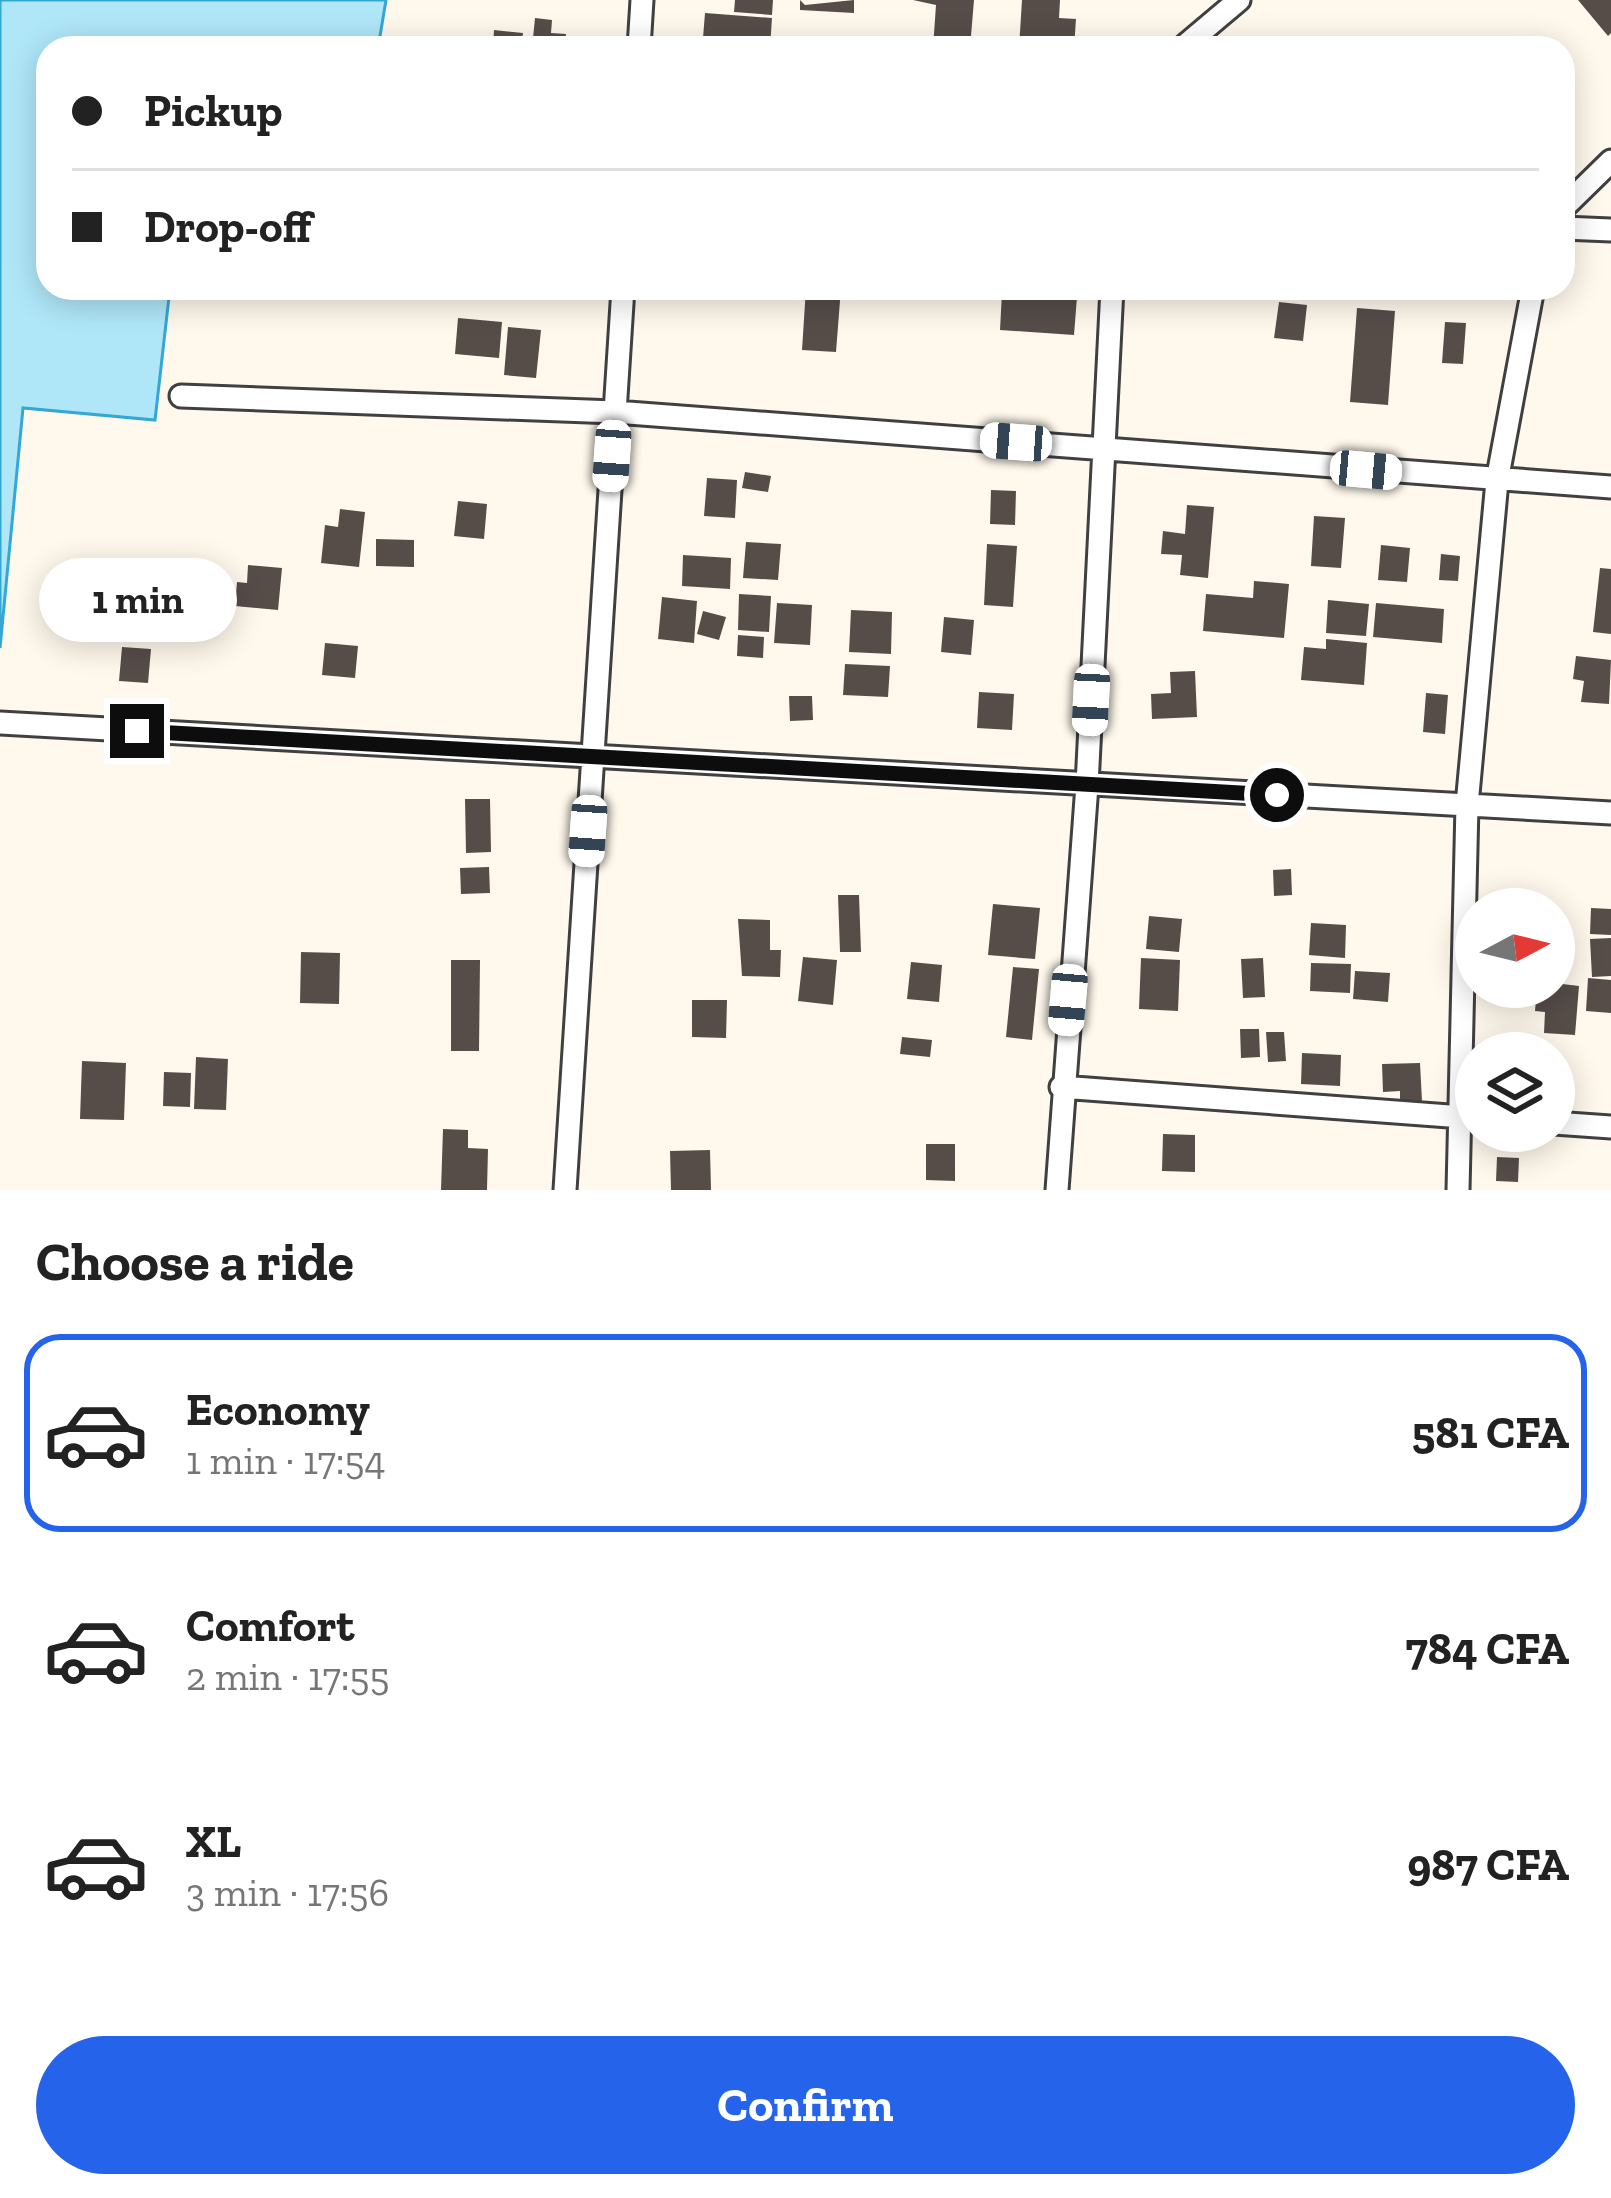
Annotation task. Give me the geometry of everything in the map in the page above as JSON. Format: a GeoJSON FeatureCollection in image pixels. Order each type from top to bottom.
{"type":"FeatureCollection","features":[{"type":"Feature","properties":{"kind":"street"},"geometry":{"type":"LineString","coordinates":[[639,36],[642,0]]}},
{"type":"Feature","properties":{"kind":"street"},"geometry":{"type":"LineString","coordinates":[[1196,36],[1239,0]]}},
{"type":"Feature","properties":{"kind":"street"},"geometry":{"type":"LineString","coordinates":[[1575,196],[1611,161]]}},
{"type":"Feature","properties":{"kind":"street"},"geometry":{"type":"LineString","coordinates":[[1575,228],[1611,230]]}},
{"type":"Feature","properties":{"kind":"street"},"geometry":{"type":"LineString","coordinates":[[565,1190],[622,300]]}},
{"type":"Feature","properties":{"kind":"street"},"geometry":{"type":"LineString","coordinates":[[1057,1190],[1060,1087],[1087,785],[1111,300]]}},
{"type":"Feature","properties":{"kind":"street"},"geometry":{"type":"LineString","coordinates":[[1468,1032],[1468,805],[1498,482],[1531,300]]}},
{"type":"Feature","properties":{"kind":"street"},"geometry":{"type":"LineString","coordinates":[[181,396],[615,412],[1611,487]]}},
{"type":"Feature","properties":{"kind":"street"},"geometry":{"type":"LineString","coordinates":[[0,723],[1611,813]]}},
{"type":"Feature","properties":{"kind":"street"},"geometry":{"type":"LineString","coordinates":[[1060,1087],[1455,1116]]}},
{"type":"Feature","properties":{"kind":"street"},"geometry":{"type":"LineString","coordinates":[[1575,1124],[1611,1127]]}},
{"type":"Feature","properties":{"kind":"street"},"geometry":{"type":"LineString","coordinates":[[1458,1190],[1463,1152]]}},
{"type":"Feature","properties":{"kind":"water"},"geometry":{"type":"Polygon","coordinates":[[[0,0],[386,0],[380,36],[36,36],[36,300],[169,300],[155,420],[23,408],[0,648],[0,0]]]}},
{"type":"Feature","properties":{"kind":"building"},"geometry":{"type":"Polygon","coordinates":[[[735,0],[773,0],[772,15],[734,12],[735,0]]]}},
{"type":"Feature","properties":{"kind":"building"},"geometry":{"type":"Polygon","coordinates":[[[800,0],[805,5],[854,0],[854,13],[800,10],[800,0]]]}},
{"type":"Feature","properties":{"kind":"building"},"geometry":{"type":"Polygon","coordinates":[[[913,0],[974,0],[971,36],[934,36],[936,5],[913,0]]]}},
{"type":"Feature","properties":{"kind":"building"},"geometry":{"type":"Polygon","coordinates":[[[1022,0],[1060,0],[1059,18],[1076,19],[1075,36],[1020,36],[1022,0]]]}},
{"type":"Feature","properties":{"kind":"building"},"geometry":{"type":"Polygon","coordinates":[[[1578,0],[1611,0],[1608,36],[1578,0]]]}},
{"type":"Feature","properties":{"kind":"building"},"geometry":{"type":"Polygon","coordinates":[[[705,13],[772,18],[771,36],[703,36],[705,13]]]}},
{"type":"Feature","properties":{"kind":"building"},"geometry":{"type":"Polygon","coordinates":[[[535,18],[552,20],[551,33],[566,34],[566,36],[533,36],[535,18]]]}},
{"type":"Feature","properties":{"kind":"building"},"geometry":{"type":"Polygon","coordinates":[[[494,30],[523,33],[523,36],[494,36],[494,30]]]}},
{"type":"Feature","properties":{"kind":"building"},"geometry":{"type":"Polygon","coordinates":[[[805,300],[840,300],[836,352],[802,350],[805,300]]]}},
{"type":"Feature","properties":{"kind":"building"},"geometry":{"type":"Polygon","coordinates":[[[1002,300],[1077,300],[1074,335],[1000,330],[1002,300]]]}},
{"type":"Feature","properties":{"kind":"building"},"geometry":{"type":"Polygon","coordinates":[[[1279,302],[1307,305],[1303,341],[1274,338],[1279,302]]]}},
{"type":"Feature","properties":{"kind":"building"},"geometry":{"type":"Polygon","coordinates":[[[1357,308],[1395,311],[1388,405],[1350,402],[1357,308]]]}},
{"type":"Feature","properties":{"kind":"building"},"geometry":{"type":"Polygon","coordinates":[[[458,318],[502,322],[499,358],[455,354],[458,318]]]}},
{"type":"Feature","properties":{"kind":"building"},"geometry":{"type":"Polygon","coordinates":[[[1445,322],[1466,323],[1463,364],[1442,363],[1445,322]]]}},
{"type":"Feature","properties":{"kind":"building"},"geometry":{"type":"Polygon","coordinates":[[[508,327],[541,330],[536,378],[504,375],[508,327]]]}},
{"type":"Feature","properties":{"kind":"building"},"geometry":{"type":"Polygon","coordinates":[[[745,472],[771,476],[768,492],[742,488],[745,472]]]}},
{"type":"Feature","properties":{"kind":"building"},"geometry":{"type":"Polygon","coordinates":[[[707,478],[737,480],[735,518],[704,516],[707,478]]]}},
{"type":"Feature","properties":{"kind":"building"},"geometry":{"type":"Polygon","coordinates":[[[991,490],[1016,491],[1015,525],[990,524],[991,490]]]}},
{"type":"Feature","properties":{"kind":"building"},"geometry":{"type":"Polygon","coordinates":[[[458,501],[487,504],[484,539],[454,536],[458,501]]]}},
{"type":"Feature","properties":{"kind":"building"},"geometry":{"type":"Polygon","coordinates":[[[1187,505],[1214,507],[1208,578],[1180,575],[1182,555],[1161,554],[1163,531],[1185,534],[1187,505]]]}},
{"type":"Feature","properties":{"kind":"building"},"geometry":{"type":"Polygon","coordinates":[[[340,509],[365,512],[359,567],[321,563],[325,525],[338,527],[340,509]]]}},
{"type":"Feature","properties":{"kind":"building"},"geometry":{"type":"Polygon","coordinates":[[[1314,516],[1345,518],[1341,568],[1311,566],[1314,516]]]}},
{"type":"Feature","properties":{"kind":"building"},"geometry":{"type":"Polygon","coordinates":[[[376,539],[414,540],[414,567],[376,566],[376,539]]]}},
{"type":"Feature","properties":{"kind":"building"},"geometry":{"type":"Polygon","coordinates":[[[746,542],[781,544],[778,580],[743,578],[746,542]]]}},
{"type":"Feature","properties":{"kind":"building"},"geometry":{"type":"Polygon","coordinates":[[[987,544],[1017,546],[1013,607],[984,605],[987,544]]]}},
{"type":"Feature","properties":{"kind":"building"},"geometry":{"type":"Polygon","coordinates":[[[1381,545],[1410,548],[1407,582],[1378,580],[1381,545]]]}},
{"type":"Feature","properties":{"kind":"building"},"geometry":{"type":"Polygon","coordinates":[[[1441,554],[1460,556],[1458,581],[1439,580],[1441,554]]]}},
{"type":"Feature","properties":{"kind":"building"},"geometry":{"type":"Polygon","coordinates":[[[683,555],[731,558],[730,589],[682,586],[683,555]]]}},
{"type":"Feature","properties":{"kind":"building"},"geometry":{"type":"Polygon","coordinates":[[[248,565],[282,568],[278,610],[235,606],[237,582],[247,583],[248,565]]]}},
{"type":"Feature","properties":{"kind":"building"},"geometry":{"type":"Polygon","coordinates":[[[1600,568],[1611,569],[1611,634],[1593,632],[1600,568]]]}},
{"type":"Feature","properties":{"kind":"building"},"geometry":{"type":"Polygon","coordinates":[[[1254,581],[1289,584],[1284,638],[1203,631],[1206,594],[1253,598],[1254,581]]]}},
{"type":"Feature","properties":{"kind":"building"},"geometry":{"type":"Polygon","coordinates":[[[739,594],[771,596],[769,632],[738,630],[739,594]]]}},
{"type":"Feature","properties":{"kind":"building"},"geometry":{"type":"Polygon","coordinates":[[[662,597],[697,601],[694,643],[658,639],[662,597]]]}},
{"type":"Feature","properties":{"kind":"building"},"geometry":{"type":"Polygon","coordinates":[[[1328,600],[1369,604],[1366,636],[1326,633],[1328,600]]]}},
{"type":"Feature","properties":{"kind":"building"},"geometry":{"type":"Polygon","coordinates":[[[777,603],[812,605],[810,645],[774,643],[777,603]]]}},
{"type":"Feature","properties":{"kind":"building"},"geometry":{"type":"Polygon","coordinates":[[[1376,603],[1444,609],[1442,643],[1373,637],[1376,603]]]}},
{"type":"Feature","properties":{"kind":"building"},"geometry":{"type":"Polygon","coordinates":[[[851,610],[892,612],[891,654],[849,652],[851,610]]]}},
{"type":"Feature","properties":{"kind":"building"},"geometry":{"type":"Polygon","coordinates":[[[703,611],[726,617],[719,640],[697,634],[703,611]]]}},
{"type":"Feature","properties":{"kind":"building"},"geometry":{"type":"Polygon","coordinates":[[[944,617],[974,620],[971,655],[941,652],[944,617]]]}},
{"type":"Feature","properties":{"kind":"building"},"geometry":{"type":"Polygon","coordinates":[[[738,635],[764,637],[763,658],[737,656],[738,635]]]}},
{"type":"Feature","properties":{"kind":"building"},"geometry":{"type":"Polygon","coordinates":[[[1326,639],[1367,643],[1364,685],[1301,680],[1304,647],[1326,649],[1326,639]]]}},
{"type":"Feature","properties":{"kind":"building"},"geometry":{"type":"Polygon","coordinates":[[[325,643],[358,646],[355,678],[322,675],[325,643]]]}},
{"type":"Feature","properties":{"kind":"building"},"geometry":{"type":"Polygon","coordinates":[[[122,647],[151,649],[148,683],[119,681],[122,647]]]}},
{"type":"Feature","properties":{"kind":"building"},"geometry":{"type":"Polygon","coordinates":[[[1576,656],[1611,660],[1609,704],[1581,702],[1584,681],[1573,679],[1576,656]]]}},
{"type":"Feature","properties":{"kind":"building"},"geometry":{"type":"Polygon","coordinates":[[[845,664],[890,666],[888,697],[843,695],[845,664]]]}},
{"type":"Feature","properties":{"kind":"building"},"geometry":{"type":"Polygon","coordinates":[[[1195,671],[1197,717],[1152,719],[1151,694],[1171,693],[1170,672],[1195,671]]]}},
{"type":"Feature","properties":{"kind":"building"},"geometry":{"type":"Polygon","coordinates":[[[979,692],[1014,694],[1012,730],[977,728],[979,692]]]}},
{"type":"Feature","properties":{"kind":"building"},"geometry":{"type":"Polygon","coordinates":[[[1426,693],[1448,695],[1445,734],[1423,732],[1426,693]]]}},
{"type":"Feature","properties":{"kind":"building"},"geometry":{"type":"Polygon","coordinates":[[[789,696],[812,696],[813,720],[790,721],[789,696]]]}},
{"type":"Feature","properties":{"kind":"building"},"geometry":{"type":"Polygon","coordinates":[[[465,799],[490,799],[491,852],[466,853],[465,799]]]}},
{"type":"Feature","properties":{"kind":"building"},"geometry":{"type":"Polygon","coordinates":[[[489,867],[490,893],[461,894],[460,868],[489,867]]]}},
{"type":"Feature","properties":{"kind":"building"},"geometry":{"type":"Polygon","coordinates":[[[1291,869],[1292,895],[1274,896],[1273,870],[1291,869]]]}},
{"type":"Feature","properties":{"kind":"building"},"geometry":{"type":"Polygon","coordinates":[[[838,895],[859,895],[861,952],[840,952],[838,895]]]}},
{"type":"Feature","properties":{"kind":"building"},"geometry":{"type":"Polygon","coordinates":[[[993,904],[1040,908],[1035,959],[988,955],[993,904]]]}},
{"type":"Feature","properties":{"kind":"building"},"geometry":{"type":"Polygon","coordinates":[[[1591,908],[1611,909],[1611,935],[1590,934],[1591,908]]]}},
{"type":"Feature","properties":{"kind":"building"},"geometry":{"type":"Polygon","coordinates":[[[1149,916],[1182,919],[1179,952],[1146,949],[1149,916]]]}},
{"type":"Feature","properties":{"kind":"building"},"geometry":{"type":"Polygon","coordinates":[[[738,919],[770,920],[770,950],[781,950],[780,977],[742,976],[738,919]]]}},
{"type":"Feature","properties":{"kind":"building"},"geometry":{"type":"Polygon","coordinates":[[[1311,923],[1346,925],[1345,958],[1309,955],[1311,923]]]}},
{"type":"Feature","properties":{"kind":"building"},"geometry":{"type":"Polygon","coordinates":[[[1611,938],[1611,976],[1592,977],[1590,939],[1611,938]]]}},
{"type":"Feature","properties":{"kind":"building"},"geometry":{"type":"Polygon","coordinates":[[[301,952],[340,953],[339,1004],[300,1003],[301,952]]]}},
{"type":"Feature","properties":{"kind":"building"},"geometry":{"type":"Polygon","coordinates":[[[803,957],[837,960],[833,1005],[798,1001],[803,957]]]}},
{"type":"Feature","properties":{"kind":"building"},"geometry":{"type":"Polygon","coordinates":[[[1141,958],[1180,960],[1178,1011],[1139,1009],[1141,958]]]}},
{"type":"Feature","properties":{"kind":"building"},"geometry":{"type":"Polygon","coordinates":[[[1263,958],[1265,997],[1243,998],[1241,959],[1263,958]]]}},
{"type":"Feature","properties":{"kind":"building"},"geometry":{"type":"Polygon","coordinates":[[[451,960],[480,960],[479,1051],[451,1051],[451,960]]]}},
{"type":"Feature","properties":{"kind":"building"},"geometry":{"type":"Polygon","coordinates":[[[911,962],[942,965],[939,1002],[907,999],[911,962]]]}},
{"type":"Feature","properties":{"kind":"building"},"geometry":{"type":"Polygon","coordinates":[[[1311,963],[1351,964],[1350,993],[1310,991],[1311,963]]]}},
{"type":"Feature","properties":{"kind":"building"},"geometry":{"type":"Polygon","coordinates":[[[1013,967],[1039,969],[1032,1040],[1006,1037],[1013,967]]]}},
{"type":"Feature","properties":{"kind":"building"},"geometry":{"type":"Polygon","coordinates":[[[1355,971],[1390,973],[1388,1002],[1353,999],[1355,971]]]}},
{"type":"Feature","properties":{"kind":"building"},"geometry":{"type":"Polygon","coordinates":[[[1588,978],[1611,980],[1611,1013],[1586,1011],[1588,978]]]}},
{"type":"Feature","properties":{"kind":"building"},"geometry":{"type":"Polygon","coordinates":[[[1575,986],[1579,986],[1575,1035],[1544,1032],[1545,1012],[1535,1011],[1575,1008],[1575,986]]]}},
{"type":"Feature","properties":{"kind":"building"},"geometry":{"type":"Polygon","coordinates":[[[692,1000],[727,1000],[726,1038],[692,1037],[692,1000]]]}},
{"type":"Feature","properties":{"kind":"building"},"geometry":{"type":"Polygon","coordinates":[[[1240,1029],[1259,1029],[1260,1057],[1241,1058],[1240,1029]]]}},
{"type":"Feature","properties":{"kind":"building"},"geometry":{"type":"Polygon","coordinates":[[[1266,1032],[1284,1032],[1286,1061],[1268,1062],[1266,1032]]]}},
{"type":"Feature","properties":{"kind":"building"},"geometry":{"type":"Polygon","coordinates":[[[902,1037],[932,1040],[930,1057],[900,1054],[902,1037]]]}},
{"type":"Feature","properties":{"kind":"building"},"geometry":{"type":"Polygon","coordinates":[[[1302,1053],[1341,1055],[1340,1086],[1301,1084],[1302,1053]]]}},
{"type":"Feature","properties":{"kind":"building"},"geometry":{"type":"Polygon","coordinates":[[[196,1057],[228,1059],[226,1110],[194,1109],[196,1057]]]}},
{"type":"Feature","properties":{"kind":"building"},"geometry":{"type":"Polygon","coordinates":[[[82,1061],[126,1063],[124,1120],[80,1119],[82,1061]]]}},
{"type":"Feature","properties":{"kind":"building"},"geometry":{"type":"Polygon","coordinates":[[[1420,1063],[1422,1101],[1400,1102],[1400,1091],[1383,1092],[1382,1064],[1420,1063]]]}},
{"type":"Feature","properties":{"kind":"building"},"geometry":{"type":"Polygon","coordinates":[[[164,1072],[191,1073],[190,1107],[163,1106],[164,1072]]]}},
{"type":"Feature","properties":{"kind":"building"},"geometry":{"type":"Polygon","coordinates":[[[443,1129],[468,1130],[468,1148],[488,1149],[487,1190],[441,1190],[443,1129]]]}},
{"type":"Feature","properties":{"kind":"building"},"geometry":{"type":"Polygon","coordinates":[[[1163,1134],[1195,1135],[1195,1172],[1162,1171],[1163,1134]]]}},
{"type":"Feature","properties":{"kind":"building"},"geometry":{"type":"Polygon","coordinates":[[[926,1144],[955,1144],[955,1181],[926,1180],[926,1144]]]}},
{"type":"Feature","properties":{"kind":"building"},"geometry":{"type":"Polygon","coordinates":[[[710,1150],[711,1190],[671,1190],[670,1151],[710,1150]]]}},
{"type":"Feature","properties":{"kind":"building"},"geometry":{"type":"Polygon","coordinates":[[[1497,1157],[1519,1158],[1518,1182],[1496,1181],[1497,1157]]]}},
{"type":"Feature","properties":{"kind":"route"},"geometry":{"type":"LineString","coordinates":[[137,731],[1277,795]]}}]}
